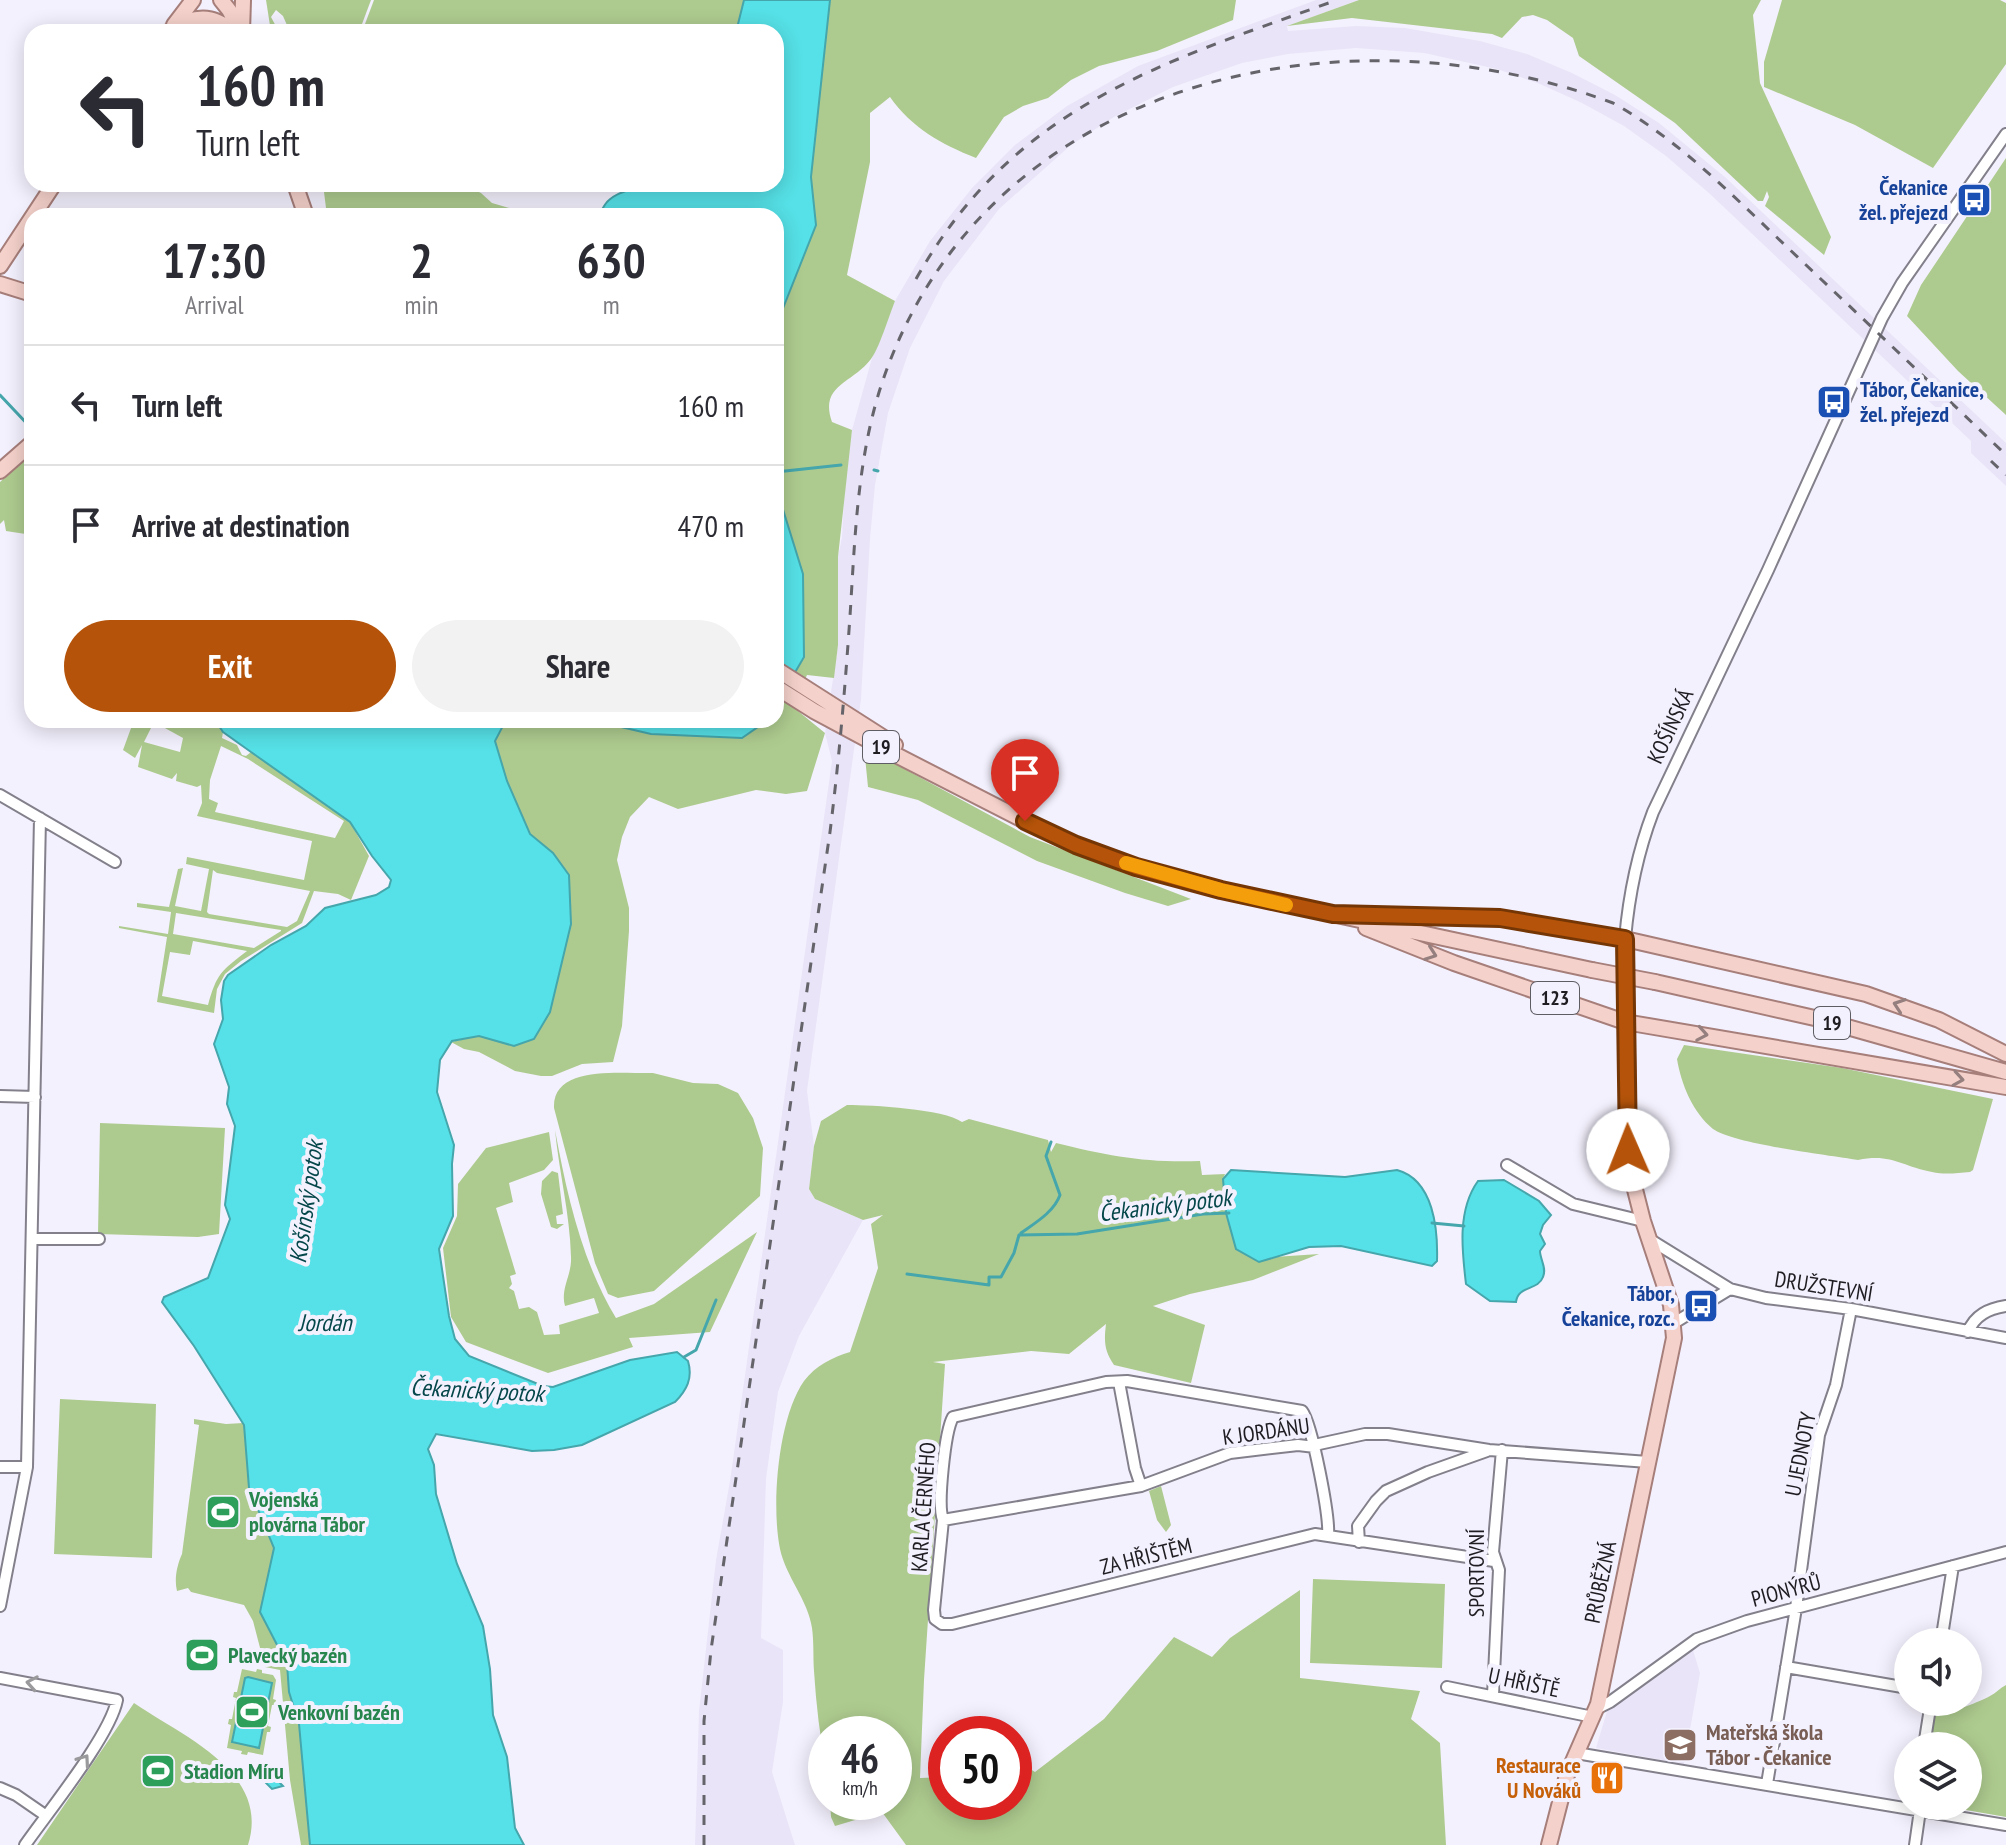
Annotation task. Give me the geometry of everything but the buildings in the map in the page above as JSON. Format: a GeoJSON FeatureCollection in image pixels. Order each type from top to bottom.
{"type":"FeatureCollection","features":[{"type":"Feature","properties":{"kind":"main road"},"geometry":{"type":"LineString","coordinates":[[175,24],[193,0]]}},
{"type":"Feature","properties":{"kind":"main road"},"geometry":{"type":"LineString","coordinates":[[221,0],[237,24]]}},
{"type":"Feature","properties":{"kind":"main road"},"geometry":{"type":"LineString","coordinates":[[242,24],[243,0]]}},
{"type":"Feature","properties":{"kind":"main road"},"geometry":{"type":"LineString","coordinates":[[180,24],[186,20],[207,18],[221,24]]}},
{"type":"Feature","properties":{"kind":"main road"},"geometry":{"type":"LineString","coordinates":[[3,260],[24,229]]}},
{"type":"Feature","properties":{"kind":"main road"},"geometry":{"type":"LineString","coordinates":[[0,284],[24,291]]}},
{"type":"Feature","properties":{"kind":"main road"},"geometry":{"type":"LineString","coordinates":[[0,471],[24,450]]}},
{"type":"Feature","properties":{"kind":"main road","name":"19"},"geometry":{"type":"LineString","coordinates":[[784,677],[804,696],[898,756],[1051,834],[1136,867],[1221,890],[1819,1019],[2006,1072]]}},
{"type":"Feature","properties":{"kind":"main road","name":"19"},"geometry":{"type":"LineString","coordinates":[[784,690],[804,696]]}},
{"type":"Feature","properties":{"kind":"main road"},"geometry":{"type":"LineString","coordinates":[[1333,914],[1500,918],[1625,939],[1888,1001],[1939,1020],[2006,1054]]}},
{"type":"Feature","properties":{"kind":"main road","name":"123"},"geometry":{"type":"LineString","coordinates":[[1333,914],[1416,949],[1625,1022]]}},
{"type":"Feature","properties":{"kind":"main road","name":"KOŠÍNSKÁ"},"geometry":{"type":"LineString","coordinates":[[1625,939],[1629,1166],[1643,1221]]}},
{"type":"Feature","properties":{"kind":"main road"},"geometry":{"type":"LineString","coordinates":[[1625,1022],[2006,1087]]}},
{"type":"Feature","properties":{"kind":"main road","name":"PRŮBĚŽNÁ"},"geometry":{"type":"LineString","coordinates":[[1549,1845],[1567,1775],[1594,1713],[1674,1338],[1671,1305],[1643,1221]]}},
{"type":"Feature","properties":{"kind":"street","name":"KOŠÍNSKÁ"},"geometry":{"type":"LineString","coordinates":[[1625,939],[1629,894],[1639,850],[1653,812],[1768,570],[1872,336],[1902,283],[2006,134]]}},
{"type":"Feature","properties":{"kind":"street"},"geometry":{"type":"LineString","coordinates":[[0,795],[115,862]]}},
{"type":"Feature","properties":{"kind":"street"},"geometry":{"type":"LineString","coordinates":[[0,1606],[27,1467],[40,818]]}},
{"type":"Feature","properties":{"kind":"street"},"geometry":{"type":"LineString","coordinates":[[0,1096],[35,1097]]}},
{"type":"Feature","properties":{"kind":"street"},"geometry":{"type":"LineString","coordinates":[[1507,1165],[1573,1204],[1643,1221]]}},
{"type":"Feature","properties":{"kind":"street"},"geometry":{"type":"LineString","coordinates":[[32,1239],[99,1239]]}},
{"type":"Feature","properties":{"kind":"street","name":"DRUŽSTEVNÍ"},"geometry":{"type":"LineString","coordinates":[[1649,1239],[1730,1289],[1766,1298],[1851,1309],[2006,1338]]}},
{"type":"Feature","properties":{"kind":"street"},"geometry":{"type":"LineString","coordinates":[[1674,1323],[1730,1289]]}},
{"type":"Feature","properties":{"kind":"street"},"geometry":{"type":"LineString","coordinates":[[1968,1332],[1981,1314],[2006,1306]]}},
{"type":"Feature","properties":{"kind":"street","name":"U JEDNOTY"},"geometry":{"type":"LineString","coordinates":[[1767,1784],[1796,1608],[1819,1435],[1836,1385],[1851,1309]]}},
{"type":"Feature","properties":{"kind":"street","name":"KARLA ČERNÉHO"},"geometry":{"type":"LineString","coordinates":[[942,1624],[935,1619],[934,1610],[943,1520],[940,1511],[943,1468],[950,1421],[953,1417],[1106,1382],[1302,1411],[1308,1418],[1315,1447],[1328,1536]]}},
{"type":"Feature","properties":{"kind":"street"},"geometry":{"type":"LineString","coordinates":[[1119,1382],[1141,1486]]}},
{"type":"Feature","properties":{"kind":"street","name":"K JORDÁNU"},"geometry":{"type":"LineString","coordinates":[[943,1520],[1141,1486],[1230,1453],[1298,1445],[1315,1447],[1326,1442],[1378,1433],[1489,1450],[1648,1462]]}},
{"type":"Feature","properties":{"kind":"street"},"geometry":{"type":"LineString","coordinates":[[1359,1542],[1358,1526],[1386,1491],[1489,1450]]}},
{"type":"Feature","properties":{"kind":"street","name":"SPORTOVNÍ"},"geometry":{"type":"LineString","coordinates":[[1493,1695],[1499,1570],[1494,1561],[1502,1450]]}},
{"type":"Feature","properties":{"kind":"street"},"geometry":{"type":"LineString","coordinates":[[0,1467],[27,1467]]}},
{"type":"Feature","properties":{"kind":"street","name":"ZA HŘIŠTĚM"},"geometry":{"type":"LineString","coordinates":[[942,1624],[1315,1534],[1494,1561]]}},
{"type":"Feature","properties":{"kind":"street","name":"PIONÝRŮ"},"geometry":{"type":"LineString","coordinates":[[1594,1713],[1697,1639],[1747,1621],[2006,1552]]}},
{"type":"Feature","properties":{"kind":"street"},"geometry":{"type":"LineString","coordinates":[[1943,1628],[1953,1566]]}},
{"type":"Feature","properties":{"kind":"street"},"geometry":{"type":"LineString","coordinates":[[1786,1667],[1894,1686]]}},
{"type":"Feature","properties":{"kind":"street"},"geometry":{"type":"LineString","coordinates":[[0,1678],[117,1700],[113,1715],[100,1737],[25,1845]]}},
{"type":"Feature","properties":{"kind":"street","name":"U HŘIŠTĚ"},"geometry":{"type":"LineString","coordinates":[[1447,1687],[1594,1713]]}},
{"type":"Feature","properties":{"kind":"street"},"geometry":{"type":"LineString","coordinates":[[1576,1753],[1894,1804]]}},
{"type":"Feature","properties":{"kind":"street"},"geometry":{"type":"LineString","coordinates":[[0,1788],[45,1815]]}},
{"type":"Feature","properties":{"kind":"street"},"geometry":{"type":"LineString","coordinates":[[1915,1845],[1916,1820]]}},
{"type":"Feature","properties":{"kind":"street"},"geometry":{"type":"LineString","coordinates":[[1980,1820],[2006,1825]]}},
{"type":"Feature","properties":{"kind":"shaded area"},"geometry":{"type":"Polygon","coordinates":[[[1316,0],[1359,0],[1287,26],[1288,31],[1356,26],[1405,28],[1480,41],[1527,54],[1572,73],[1659,123],[1725,177],[2006,443],[2006,486],[1971,453],[1971,441],[1666,156],[1624,126],[1582,103],[1497,69],[1424,53],[1356,48],[1288,54],[1242,63],[1173,87],[1114,117],[1071,145],[999,209],[944,281],[910,348],[888,413],[875,485],[861,699],[807,1091],[814,1146],[809,1189],[815,1199],[863,1220],[799,1336],[778,1392],[766,1479],[761,1638],[783,1650],[783,1702],[772,1772],[795,1845],[695,1845],[699,1711],[716,1560],[730,1481],[832,761],[825,733],[838,645],[838,557],[845,483],[852,430],[872,358],[895,301],[930,241],[972,188],[1015,145],[1067,106],[1138,66],[1316,0]]]}},
{"type":"Feature","properties":{"kind":"shaded area"},"geometry":{"type":"Polygon","coordinates":[[[1693,1650],[1700,1673],[1684,1764],[1596,1748],[1607,1711],[1693,1650]]]}},
{"type":"Feature","properties":{"kind":"green space"},"geometry":{"type":"Polygon","coordinates":[[[266,0],[371,0],[362,24],[286,24],[276,10],[271,17],[275,24],[270,24],[266,0]]]}},
{"type":"Feature","properties":{"kind":"green space"},"geometry":{"type":"Polygon","coordinates":[[[374,0],[744,0],[738,24],[365,24],[374,0]]]}},
{"type":"Feature","properties":{"kind":"green space"},"geometry":{"type":"Polygon","coordinates":[[[830,0],[1236,0],[1233,20],[1157,51],[1099,66],[1071,80],[1048,98],[1023,106],[1004,117],[976,158],[928,134],[908,118],[890,97],[870,113],[870,162],[847,275],[895,301],[871,359],[834,392],[830,400],[832,422],[852,430],[838,557],[838,645],[834,678],[807,675],[793,707],[825,733],[807,791],[786,794],[756,790],[678,809],[649,797],[630,817],[617,860],[629,908],[629,931],[622,1026],[613,1062],[582,1064],[552,1076],[515,1071],[479,1052],[451,1042],[479,1036],[514,1046],[553,853],[530,834],[507,781],[495,741],[500,728],[625,728],[651,734],[742,738],[756,728],[784,728],[784,690],[788,682],[784,591],[784,306],[816,225],[811,177],[830,0]]]}},
{"type":"Feature","properties":{"kind":"green space"},"geometry":{"type":"Polygon","coordinates":[[[1359,0],[1761,0],[1753,15],[1760,83],[1831,237],[1824,255],[1765,206],[1769,197],[1767,191],[1763,201],[1758,201],[1675,123],[1579,56],[1573,38],[1547,20],[1533,15],[1522,17],[1502,38],[1492,34],[1352,18],[1287,26],[1359,0]]]}},
{"type":"Feature","properties":{"kind":"green space"},"geometry":{"type":"Polygon","coordinates":[[[1782,0],[2000,0],[2006,3],[2006,64],[1933,168],[1855,125],[1764,87],[1764,62],[1782,0]]]}},
{"type":"Feature","properties":{"kind":"green space"},"geometry":{"type":"Polygon","coordinates":[[[2006,158],[2006,415],[1958,371],[1907,316],[1921,285],[2006,158]]]}},
{"type":"Feature","properties":{"kind":"green space"},"geometry":{"type":"Polygon","coordinates":[[[324,192],[479,192],[492,203],[509,208],[326,208],[324,192]]]}},
{"type":"Feature","properties":{"kind":"green space"},"geometry":{"type":"Polygon","coordinates":[[[24,460],[24,534],[6,531],[4,520],[0,524],[0,482],[24,460]]]}},
{"type":"Feature","properties":{"kind":"green space"},"geometry":{"type":"Polygon","coordinates":[[[131,728],[151,728],[144,742],[180,752],[183,738],[165,728],[220,728],[222,738],[237,745],[242,755],[251,752],[350,822],[369,856],[351,900],[338,894],[314,891],[302,923],[225,974],[217,989],[214,1013],[157,1002],[167,937],[119,926],[168,934],[171,912],[137,907],[137,903],[169,907],[178,869],[183,868],[175,906],[201,911],[209,869],[186,864],[187,857],[304,880],[312,841],[197,816],[202,803],[201,785],[197,787],[176,781],[177,773],[172,779],[138,767],[142,745],[135,758],[123,750],[131,728]],[[221,746],[210,780],[209,799],[218,803],[215,812],[335,838],[344,821],[248,759],[221,746]],[[213,870],[209,914],[287,927],[297,921],[310,891],[217,873],[213,870]],[[176,913],[173,934],[254,948],[281,930],[176,913]],[[193,941],[190,955],[170,952],[162,996],[208,1005],[221,974],[247,951],[193,941]]]}},
{"type":"Feature","properties":{"kind":"green space"},"geometry":{"type":"Polygon","coordinates":[[[864,747],[1030,837],[1191,899],[1168,906],[1125,893],[1037,861],[918,800],[868,787],[864,747]]]}},
{"type":"Feature","properties":{"kind":"green space"},"geometry":{"type":"Polygon","coordinates":[[[1684,1045],[1842,1068],[1993,1099],[1973,1170],[1937,1173],[1888,1159],[1858,1160],[1760,1144],[1724,1134],[1706,1122],[1689,1097],[1677,1059],[1684,1045]]]}},
{"type":"Feature","properties":{"kind":"green space"},"geometry":{"type":"Polygon","coordinates":[[[653,1073],[693,1083],[718,1084],[738,1093],[753,1118],[763,1148],[760,1196],[654,1291],[618,1298],[608,1294],[595,1263],[554,1108],[556,1094],[564,1084],[592,1074],[653,1073]]]}},
{"type":"Feature","properties":{"kind":"green space"},"geometry":{"type":"Polygon","coordinates":[[[847,1105],[890,1107],[940,1114],[962,1122],[969,1119],[1048,1140],[1051,1152],[1056,1143],[1127,1158],[1200,1161],[1202,1175],[1225,1174],[1223,1179],[1259,1262],[1274,1257],[1319,1254],[1253,1280],[1153,1306],[1205,1325],[1191,1383],[1114,1365],[1106,1345],[1106,1324],[1069,1354],[1031,1351],[933,1362],[945,1364],[920,1778],[928,1778],[928,1820],[1032,1820],[1032,1770],[1035,1772],[1104,1719],[1174,1637],[1212,1657],[1230,1638],[1300,1590],[1300,1678],[1420,1691],[1411,1719],[1440,1743],[1446,1845],[906,1845],[888,1820],[912,1820],[912,1716],[818,1716],[810,1618],[783,1559],[777,1531],[779,1462],[795,1397],[813,1371],[831,1359],[850,1352],[878,1268],[871,1224],[883,1215],[863,1220],[815,1199],[809,1189],[814,1146],[821,1121],[847,1105]]]}},
{"type":"Feature","properties":{"kind":"green space"},"geometry":{"type":"Polygon","coordinates":[[[100,1123],[225,1128],[219,1234],[198,1237],[98,1234],[100,1123]]]}},
{"type":"Feature","properties":{"kind":"green space"},"geometry":{"type":"Polygon","coordinates":[[[555,1130],[585,1251],[616,1318],[654,1304],[757,1232],[710,1332],[629,1338],[633,1347],[548,1373],[466,1342],[451,1317],[443,1248],[457,1216],[458,1184],[486,1148],[549,1132],[553,1160],[544,1170],[509,1183],[513,1202],[496,1208],[516,1274],[510,1276],[512,1284],[509,1288],[514,1291],[519,1309],[529,1307],[537,1312],[544,1335],[560,1334],[559,1325],[599,1313],[594,1298],[565,1306],[564,1294],[571,1264],[570,1241],[555,1130]]]}},
{"type":"Feature","properties":{"kind":"green space"},"geometry":{"type":"Polygon","coordinates":[[[552,1171],[558,1173],[563,1214],[556,1216],[557,1224],[564,1224],[557,1229],[551,1227],[541,1194],[542,1181],[552,1171]]]}},
{"type":"Feature","properties":{"kind":"green space"},"geometry":{"type":"Polygon","coordinates":[[[60,1399],[156,1404],[152,1558],[54,1554],[60,1399]]]}},
{"type":"Feature","properties":{"kind":"green space","name":"Vojenská plovárna Tábor"},"geometry":{"type":"Polygon","coordinates":[[[194,1419],[243,1423],[245,1430],[249,1488],[274,1548],[260,1612],[287,1664],[289,1692],[299,1724],[310,1845],[301,1845],[290,1780],[280,1670],[265,1667],[253,1621],[244,1605],[191,1592],[188,1588],[177,1591],[176,1572],[182,1554],[199,1425],[194,1424],[194,1419]]]}},
{"type":"Feature","properties":{"kind":"green space"},"geometry":{"type":"Polygon","coordinates":[[[1161,1486],[1171,1525],[1166,1532],[1157,1520],[1149,1491],[1161,1486]]]}},
{"type":"Feature","properties":{"kind":"green space"},"geometry":{"type":"Polygon","coordinates":[[[1313,1579],[1445,1584],[1442,1668],[1310,1663],[1313,1579]]]}},
{"type":"Feature","properties":{"kind":"green space"},"geometry":{"type":"Polygon","coordinates":[[[242,1669],[262,1670],[262,1673],[273,1675],[276,1680],[273,1699],[276,1700],[272,1705],[268,1726],[271,1727],[267,1732],[263,1755],[241,1754],[242,1751],[227,1748],[231,1725],[228,1724],[236,1698],[233,1697],[242,1669]]]}},
{"type":"Feature","properties":{"kind":"green space"},"geometry":{"type":"Polygon","coordinates":[[[2006,1685],[2006,1817],[1982,1813],[1982,1732],[1929,1732],[1932,1716],[1982,1716],[1982,1700],[2006,1685]]]}},
{"type":"Feature","properties":{"kind":"green space","name":"Stadion Míru"},"geometry":{"type":"Polygon","coordinates":[[[134,1703],[197,1743],[235,1777],[247,1797],[252,1819],[248,1845],[37,1845],[134,1703]]]}},
{"type":"Feature","properties":{"kind":"green space"},"geometry":{"type":"Polygon","coordinates":[[[832,1820],[855,1820],[835,1826],[832,1820]]]}},
{"type":"Feature","properties":{"kind":"water"},"geometry":{"type":"Polygon","coordinates":[[[744,0],[830,0],[811,177],[816,225],[784,306],[784,208],[603,208],[622,192],[784,192],[784,24],[738,24],[744,0]]]}},
{"type":"Feature","properties":{"kind":"water"},"geometry":{"type":"Polygon","coordinates":[[[784,513],[803,574],[804,657],[784,691],[784,513]]]}},
{"type":"Feature","properties":{"kind":"water","name":"Jordán"},"geometry":{"type":"Polygon","coordinates":[[[220,728],[502,728],[495,741],[507,781],[530,834],[553,853],[569,875],[571,924],[550,1012],[534,1039],[514,1046],[479,1036],[452,1041],[440,1060],[437,1092],[454,1145],[453,1216],[439,1249],[449,1316],[455,1339],[469,1356],[543,1386],[553,1387],[630,1360],[677,1352],[688,1361],[690,1373],[686,1388],[675,1402],[582,1445],[532,1451],[436,1434],[428,1449],[434,1465],[436,1494],[457,1564],[483,1626],[493,1715],[507,1757],[515,1828],[524,1845],[310,1845],[299,1724],[289,1692],[287,1664],[260,1612],[274,1548],[249,1488],[244,1425],[162,1302],[164,1297],[208,1278],[230,1219],[225,1205],[235,1126],[227,1104],[229,1087],[214,1044],[223,1019],[221,1000],[224,981],[271,945],[306,926],[325,908],[376,895],[389,887],[391,880],[350,822],[220,728]]]}},
{"type":"Feature","properties":{"kind":"water"},"geometry":{"type":"Polygon","coordinates":[[[625,728],[756,728],[742,738],[651,734],[625,728]]]}},
{"type":"Feature","properties":{"kind":"water"},"geometry":{"type":"Polygon","coordinates":[[[1231,1170],[1345,1177],[1397,1170],[1419,1184],[1426,1195],[1435,1221],[1437,1261],[1432,1266],[1341,1246],[1309,1247],[1259,1262],[1236,1249],[1226,1213],[1223,1179],[1231,1170]]]}},
{"type":"Feature","properties":{"kind":"water"},"geometry":{"type":"Polygon","coordinates":[[[1504,1180],[1539,1201],[1551,1215],[1540,1234],[1545,1244],[1540,1251],[1543,1277],[1520,1293],[1516,1302],[1490,1301],[1466,1284],[1463,1231],[1471,1192],[1478,1181],[1504,1180]]]}},
{"type":"Feature","properties":{"kind":"water","name":"Venkovní bazén"},"geometry":{"type":"Polygon","coordinates":[[[245,1678],[272,1683],[259,1748],[232,1742],[245,1678]]]}},
{"type":"Feature","properties":{"kind":"water"},"geometry":{"type":"Polygon","coordinates":[[[277,1770],[282,1775],[280,1783],[283,1786],[272,1789],[264,1781],[269,1772],[277,1770]]]}},
{"type":"Feature","properties":{"kind":"waterway"},"geometry":{"type":"LineString","coordinates":[[0,395],[24,420]]}},
{"type":"Feature","properties":{"kind":"waterway"},"geometry":{"type":"LineString","coordinates":[[784,471],[841,465]]}},
{"type":"Feature","properties":{"kind":"waterway"},"geometry":{"type":"LineString","coordinates":[[874,470],[878,471]]}},
{"type":"Feature","properties":{"kind":"waterway"},"geometry":{"type":"LineString","coordinates":[[1021,1233],[1049,1212],[1060,1195],[1046,1156],[1051,1142]]}},
{"type":"Feature","properties":{"kind":"waterway","name":"Čekanický potok"},"geometry":{"type":"LineString","coordinates":[[907,1274],[989,1285],[989,1277],[1001,1277],[1014,1253],[1019,1235],[1077,1234],[1203,1214],[1229,1213]]}},
{"type":"Feature","properties":{"kind":"waterway","name":"Čekanický potok"},"geometry":{"type":"LineString","coordinates":[[1432,1223],[1464,1226]]}},
{"type":"Feature","properties":{"kind":"waterway","name":"Čekanický potok"},"geometry":{"type":"LineString","coordinates":[[684,1357],[696,1350],[716,1300]]}},
{"type":"Feature","properties":{"kind":"railway"},"geometry":{"type":"LineString","coordinates":[[916,279],[955,220],[999,171],[1046,131],[1098,98],[1153,70],[1337,0]]}},
{"type":"Feature","properties":{"kind":"railway"},"geometry":{"type":"LineString","coordinates":[[704,1845],[704,1721],[711,1650],[830,832],[844,697],[858,499],[867,440],[882,383],[931,280],[1000,198],[1085,135],[1182,92],[1287,67],[1396,61],[1506,73],[1613,103],[1683,151],[2006,455]]}},
{"type":"Feature","properties":{"kind":"railway"},"geometry":{"type":"LineString","coordinates":[[1991,461],[2006,475]]}},
{"type":"Feature","properties":{"kind":"slow traffic"},"geometry":{"type":"LineString","coordinates":[[1126,863],[1286,905]]}},
{"type":"Feature","properties":{"kind":"place","name":"Čekanice žel. přejezd"},"geometry":{"type":"Point","coordinates":[1974,200]}},
{"type":"Feature","properties":{"kind":"place","name":"Tábor, Čekanice, žel. přejezd"},"geometry":{"type":"Point","coordinates":[1834,402]}},
{"type":"Feature","properties":{"kind":"place","name":"Tábor, Čekanice, rozc."},"geometry":{"type":"Point","coordinates":[1701,1306]}},
{"type":"Feature","properties":{"kind":"place","name":"Vojenská plovárna Tábor"},"geometry":{"type":"Point","coordinates":[223,1512]}},
{"type":"Feature","properties":{"kind":"place","name":"Plavecký bazén"},"geometry":{"type":"Point","coordinates":[202,1655]}},
{"type":"Feature","properties":{"kind":"place","name":"Venkovní bazén"},"geometry":{"type":"Point","coordinates":[252,1712]}},
{"type":"Feature","properties":{"kind":"place","name":"Mateřská škola Tábor - Čekanice"},"geometry":{"type":"Point","coordinates":[1680,1745]}},
{"type":"Feature","properties":{"kind":"place","name":"Stadion Míru"},"geometry":{"type":"Point","coordinates":[158,1771]}},
{"type":"Feature","properties":{"kind":"place","name":"Restaurace U Nováků"},"geometry":{"type":"Point","coordinates":[1607,1778]}},
{"type":"Feature","properties":{"kind":"route"},"geometry":{"type":"LineString","coordinates":[[1025,821],[1076,845],[1136,867],[1221,890],[1333,914],[1500,918],[1625,939],[1628,1150]]}},
{"type":"Feature","properties":{"kind":"water label","name":"Košínský potok"},"geometry":{"type":"Point","coordinates":[306,1202]}}]}
